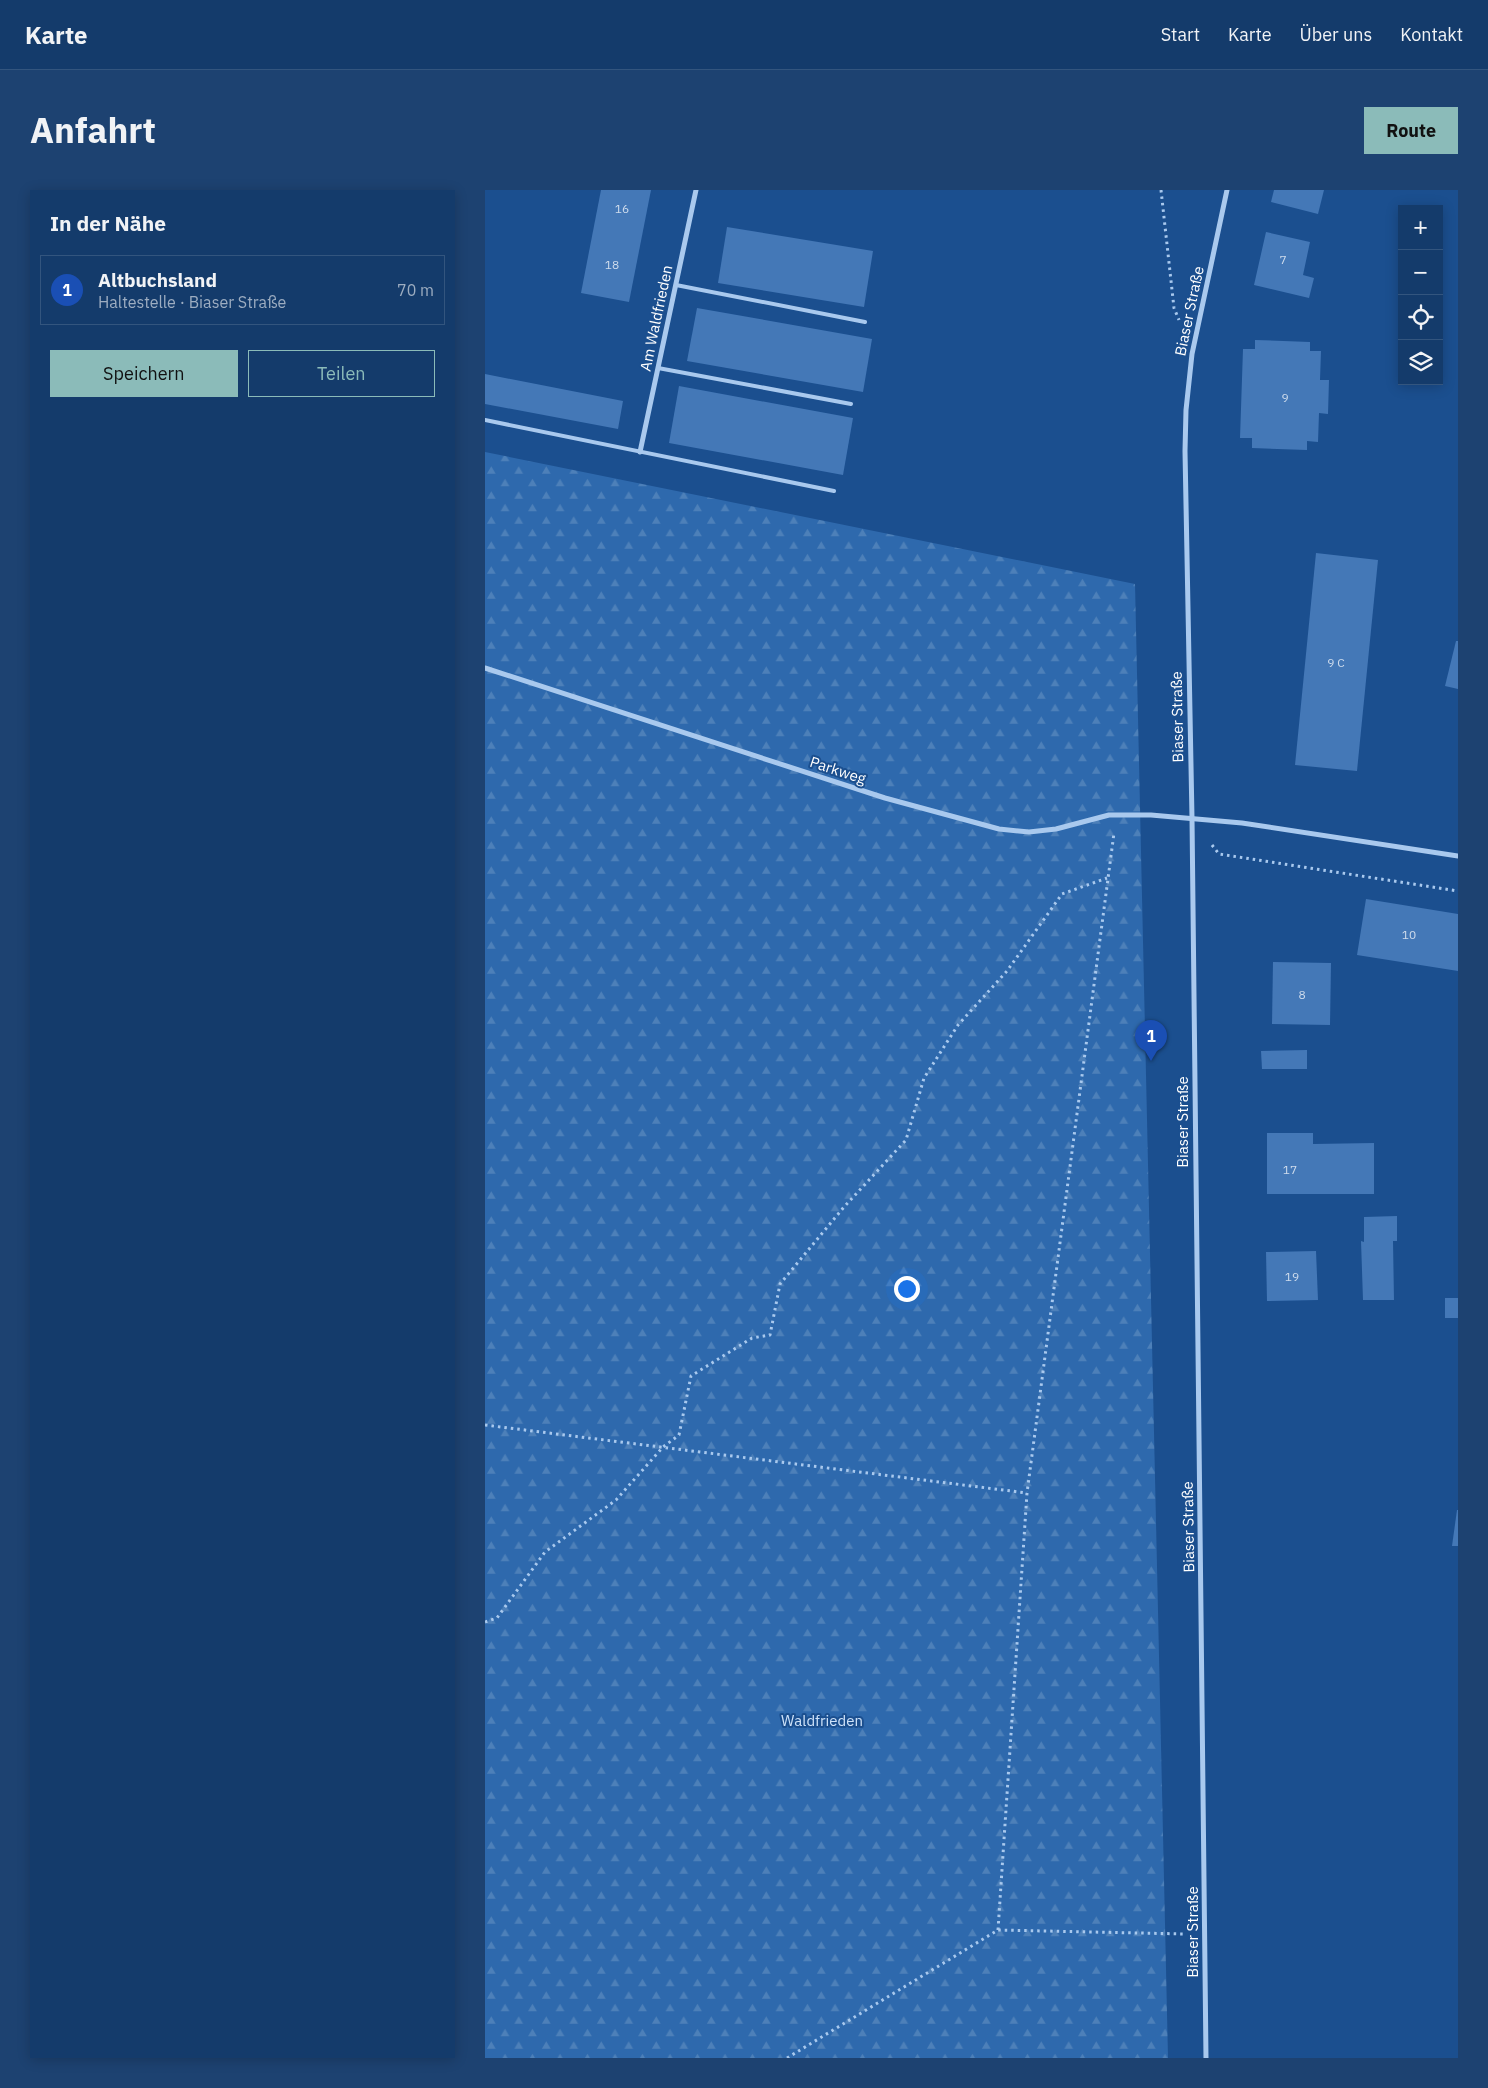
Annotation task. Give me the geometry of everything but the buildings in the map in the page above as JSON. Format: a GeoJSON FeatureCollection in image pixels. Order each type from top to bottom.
{"type":"FeatureCollection","features":[{"type":"Feature","properties":{"kind":"street","name":"Am Waldfrieden"},"geometry":{"type":"LineString","coordinates":[[640,452],[696,190]]}},
{"type":"Feature","properties":{"kind":"street","name":"Biaser Straße"},"geometry":{"type":"LineString","coordinates":[[1206,2058],[1192,818],[1185,452],[1186,410],[1192,354],[1227,190]]}},
{"type":"Feature","properties":{"kind":"street","name":"Parkweg"},"geometry":{"type":"LineString","coordinates":[[485,668],[885,798],[999,829],[1029,832],[1056,829],[1085,820],[1117,814],[1192,818],[1242,823],[1458,856]]}},
{"type":"Feature","properties":{"kind":"lane"},"geometry":{"type":"LineString","coordinates":[[676,285],[865,322]]}},
{"type":"Feature","properties":{"kind":"lane"},"geometry":{"type":"LineString","coordinates":[[658,368],[851,404]]}},
{"type":"Feature","properties":{"kind":"lane"},"geometry":{"type":"LineString","coordinates":[[485,420],[834,491]]}},
{"type":"Feature","properties":{"kind":"path"},"geometry":{"type":"LineString","coordinates":[[1161,190],[1174,308],[1192,354]]}},
{"type":"Feature","properties":{"kind":"path"},"geometry":{"type":"LineString","coordinates":[[998,1930],[1027,1493],[1107,878],[1117,814]]}},
{"type":"Feature","properties":{"kind":"path"},"geometry":{"type":"LineString","coordinates":[[1192,818],[1219,854],[1458,891]]}},
{"type":"Feature","properties":{"kind":"path"},"geometry":{"type":"LineString","coordinates":[[485,1622],[497,1618],[545,1552],[616,1500],[663,1447],[679,1435],[691,1376],[752,1338],[770,1335],[780,1284],[844,1207],[906,1140],[924,1078],[958,1025],[1007,971],[1062,894],[1107,878]]}},
{"type":"Feature","properties":{"kind":"path"},"geometry":{"type":"LineString","coordinates":[[485,1425],[1027,1493]]}},
{"type":"Feature","properties":{"kind":"path"},"geometry":{"type":"LineString","coordinates":[[787,2058],[998,1930],[1205,1934]]}},
{"type":"Feature","properties":{"kind":"green space","name":"Waldfrieden"},"geometry":{"type":"Polygon","coordinates":[[[485,452],[1135,584],[1168,2058],[485,2058],[485,452]]]}},
{"type":"Feature","properties":{"kind":"place","name":"Altbuchsland"},"geometry":{"type":"Point","coordinates":[1151,1061]}}]}
